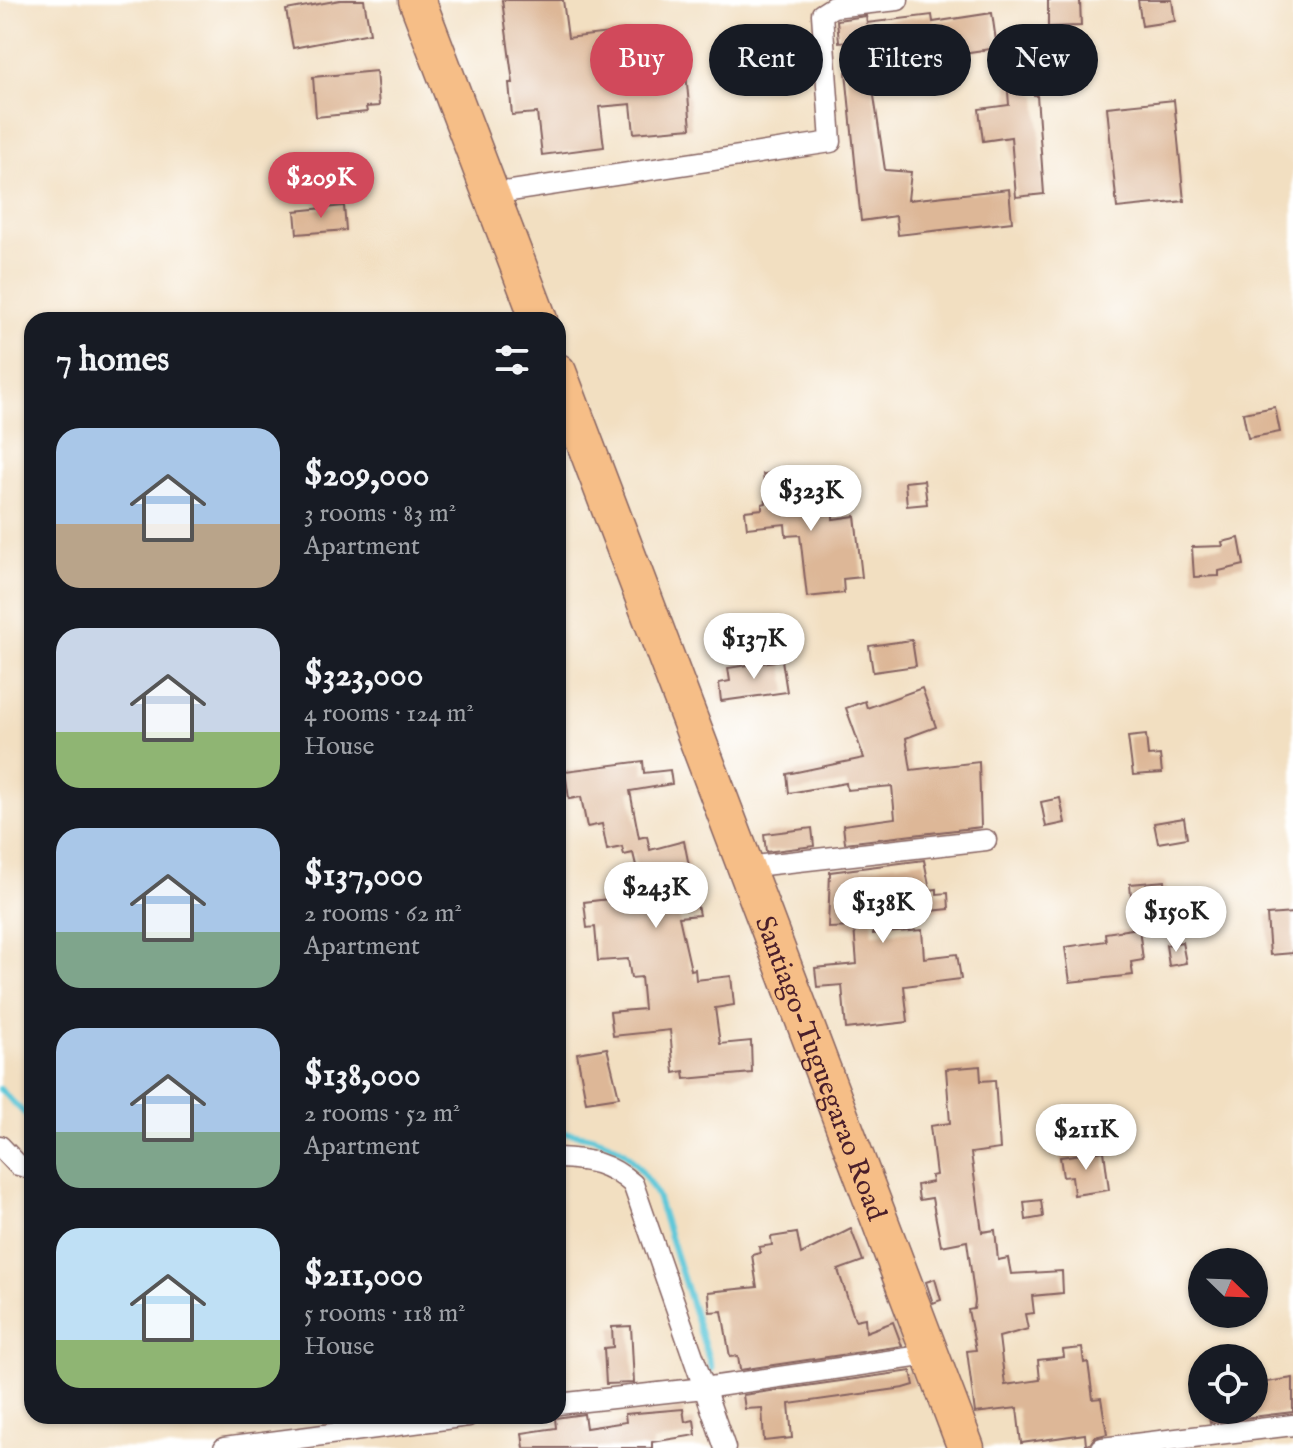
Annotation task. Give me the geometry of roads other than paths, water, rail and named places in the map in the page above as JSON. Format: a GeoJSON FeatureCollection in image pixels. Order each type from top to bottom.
{"type":"FeatureCollection","features":[{"type":"Feature","properties":{"kind":"highway"},"geometry":{"type":"LineString","coordinates":[[417,0],[536,312]]}},
{"type":"Feature","properties":{"kind":"highway","name":"Santiago-Tuguegarao Road"},"geometry":{"type":"LineString","coordinates":[[566,393],[928,1355],[966,1448]]}},
{"type":"Feature","properties":{"kind":"street"},"geometry":{"type":"LineString","coordinates":[[491,194],[831,142],[822,14],[833,7],[898,0]]}},
{"type":"Feature","properties":{"kind":"street"},"geometry":{"type":"LineString","coordinates":[[745,867],[986,840]]}},
{"type":"Feature","properties":{"kind":"street"},"geometry":{"type":"LineString","coordinates":[[0,1146],[18,1165],[24,1167]]}},
{"type":"Feature","properties":{"kind":"street"},"geometry":{"type":"LineString","coordinates":[[566,1159],[589,1160],[614,1168],[633,1184],[725,1448]]}},
{"type":"Feature","properties":{"kind":"street"},"geometry":{"type":"LineString","coordinates":[[566,1403],[704,1388],[928,1355]]}},
{"type":"Feature","properties":{"kind":"street"},"geometry":{"type":"LineString","coordinates":[[224,1448],[407,1424]]}},
{"type":"Feature","properties":{"kind":"street"},"geometry":{"type":"LineString","coordinates":[[1102,1448],[1293,1425]]}},
{"type":"Feature","properties":{"kind":"waterway"},"geometry":{"type":"LineString","coordinates":[[0,1089],[24,1113]]}},
{"type":"Feature","properties":{"kind":"waterway"},"geometry":{"type":"LineString","coordinates":[[566,1133],[592,1137],[618,1148],[638,1166],[657,1196],[712,1369]]}},
{"type":"Feature","properties":{"kind":"waterway"},"geometry":{"type":"LineString","coordinates":[[722,1404],[735,1448]]}}]}
